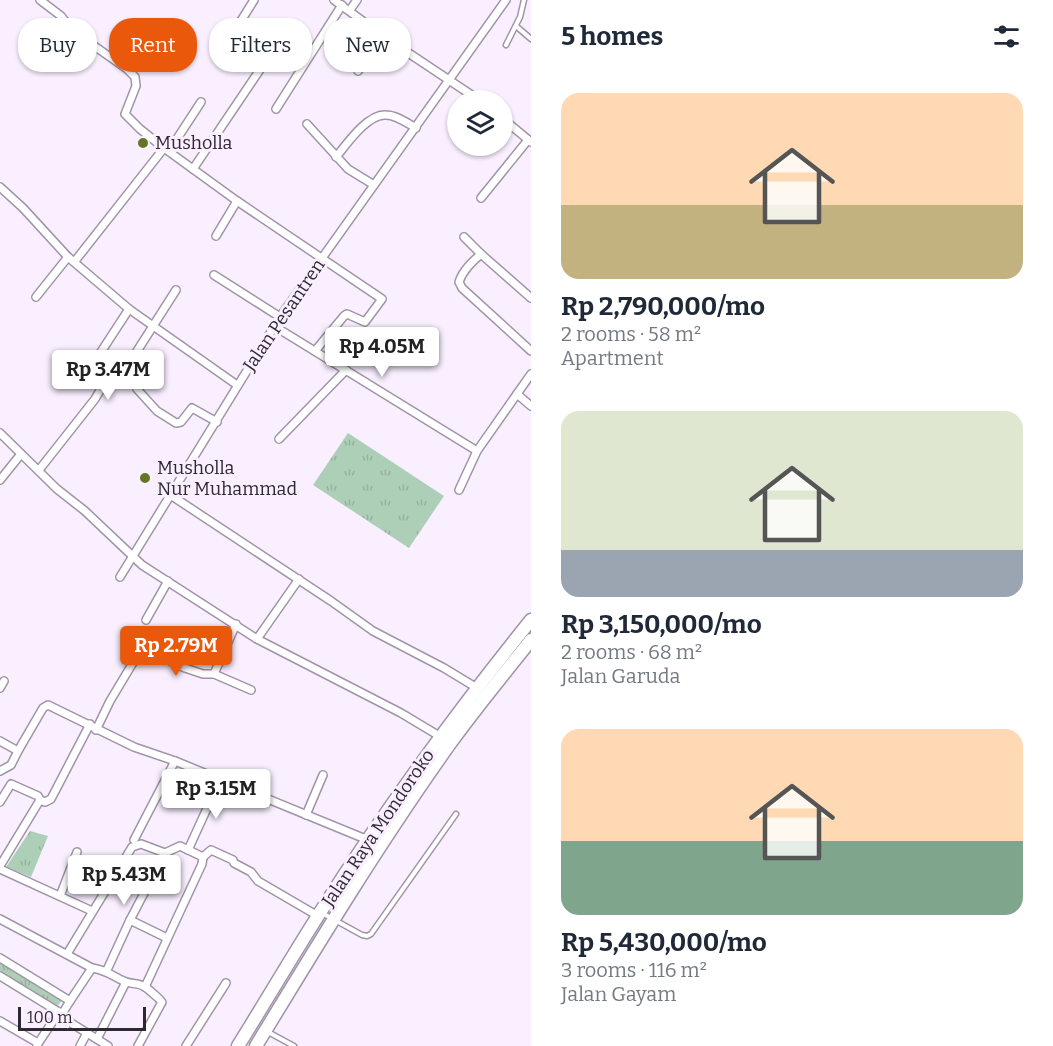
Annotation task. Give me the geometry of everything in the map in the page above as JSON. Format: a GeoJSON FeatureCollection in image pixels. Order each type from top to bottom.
{"type":"FeatureCollection","features":[{"type":"Feature","properties":{"kind":"highway","name":"Jalan Raya Mondoroko"},"geometry":{"type":"LineString","coordinates":[[238,1046],[319,914],[368,840],[477,688],[531,620]]}},
{"type":"Feature","properties":{"kind":"highway","name":"Jalan Raya Mondoroko"},"geometry":{"type":"LineString","coordinates":[[256,1046],[333,919],[450,744],[531,640]]}},
{"type":"Feature","properties":{"kind":"street"},"geometry":{"type":"LineString","coordinates":[[40,0],[63,18]]}},
{"type":"Feature","properties":{"kind":"street"},"geometry":{"type":"LineString","coordinates":[[242,18],[254,0]]}},
{"type":"Feature","properties":{"kind":"street"},"geometry":{"type":"LineString","coordinates":[[334,0],[360,18]]}},
{"type":"Feature","properties":{"kind":"street"},"geometry":{"type":"LineString","coordinates":[[350,10],[357,0]]}},
{"type":"Feature","properties":{"kind":"street","name":"Jalan Pesantren"},"geometry":{"type":"LineString","coordinates":[[120,577],[174,497],[237,385],[280,317],[506,0]]}},
{"type":"Feature","properties":{"kind":"street"},"geometry":{"type":"LineString","coordinates":[[276,109],[342,5]]}},
{"type":"Feature","properties":{"kind":"street"},"geometry":{"type":"LineString","coordinates":[[97,48],[135,77],[136,86],[125,114],[140,129],[237,201],[381,297],[383,301],[365,322],[347,314],[315,351]]}},
{"type":"Feature","properties":{"kind":"street"},"geometry":{"type":"LineString","coordinates":[[411,55],[463,90]]}},
{"type":"Feature","properties":{"kind":"street"},"geometry":{"type":"LineString","coordinates":[[193,169],[258,72]]}},
{"type":"Feature","properties":{"kind":"street"},"geometry":{"type":"LineString","coordinates":[[36,297],[166,150],[201,102]]}},
{"type":"Feature","properties":{"kind":"street"},"geometry":{"type":"LineString","coordinates":[[336,158],[358,131],[380,115],[386,114],[416,128]]}},
{"type":"Feature","properties":{"kind":"street"},"geometry":{"type":"LineString","coordinates":[[307,124],[348,169],[374,185]]}},
{"type":"Feature","properties":{"kind":"street"},"geometry":{"type":"LineString","coordinates":[[482,198],[529,141],[513,127]]}},
{"type":"Feature","properties":{"kind":"street"},"geometry":{"type":"LineString","coordinates":[[0,187],[71,259],[129,309],[237,385]]}},
{"type":"Feature","properties":{"kind":"street"},"geometry":{"type":"LineString","coordinates":[[216,236],[237,201]]}},
{"type":"Feature","properties":{"kind":"street"},"geometry":{"type":"LineString","coordinates":[[464,237],[531,298]]}},
{"type":"Feature","properties":{"kind":"street"},"geometry":{"type":"LineString","coordinates":[[481,254],[462,275],[459,282],[462,288],[531,351]]}},
{"type":"Feature","properties":{"kind":"street"},"geometry":{"type":"LineString","coordinates":[[214,275],[280,317]]}},
{"type":"Feature","properties":{"kind":"street"},"geometry":{"type":"LineString","coordinates":[[125,370],[177,290]]}},
{"type":"Feature","properties":{"kind":"street"},"geometry":{"type":"LineString","coordinates":[[39,470],[102,387],[97,369],[99,355],[129,309]]}},
{"type":"Feature","properties":{"kind":"street"},"geometry":{"type":"LineString","coordinates":[[274,326],[477,451]]}},
{"type":"Feature","properties":{"kind":"street"},"geometry":{"type":"LineString","coordinates":[[279,439],[346,370]]}},
{"type":"Feature","properties":{"kind":"street"},"geometry":{"type":"LineString","coordinates":[[459,490],[477,451],[531,374]]}},
{"type":"Feature","properties":{"kind":"street"},"geometry":{"type":"LineString","coordinates":[[137,389],[157,411],[177,423],[181,422],[192,408],[217,422]]}},
{"type":"Feature","properties":{"kind":"street"},"geometry":{"type":"LineString","coordinates":[[517,394],[531,406]]}},
{"type":"Feature","properties":{"kind":"street"},"geometry":{"type":"LineString","coordinates":[[0,433],[57,489],[85,511],[142,565],[257,639],[401,713],[441,737]]}},
{"type":"Feature","properties":{"kind":"street"},"geometry":{"type":"LineString","coordinates":[[0,480],[21,454]]}},
{"type":"Feature","properties":{"kind":"street"},"geometry":{"type":"LineString","coordinates":[[174,497],[299,579],[373,632],[444,668],[477,688]]}},
{"type":"Feature","properties":{"kind":"street"},"geometry":{"type":"LineString","coordinates":[[257,639],[299,579]]}},
{"type":"Feature","properties":{"kind":"street"},"geometry":{"type":"LineString","coordinates":[[146,620],[168,580]]}},
{"type":"Feature","properties":{"kind":"street"},"geometry":{"type":"LineString","coordinates":[[214,674],[236,624]]}},
{"type":"Feature","properties":{"kind":"street"},"geometry":{"type":"LineString","coordinates":[[96,730],[110,701],[144,648],[185,668],[203,674],[214,674],[251,690]]}},
{"type":"Feature","properties":{"kind":"street"},"geometry":{"type":"LineString","coordinates":[[0,771],[11,765],[44,708],[48,705],[134,747],[175,761],[368,840]]}},
{"type":"Feature","properties":{"kind":"street"},"geometry":{"type":"LineString","coordinates":[[0,802],[11,784],[38,796],[45,802],[51,799],[90,724]]}},
{"type":"Feature","properties":{"kind":"street"},"geometry":{"type":"LineString","coordinates":[[0,741],[18,751]]}},
{"type":"Feature","properties":{"kind":"street"},"geometry":{"type":"LineString","coordinates":[[134,840],[175,761]]}},
{"type":"Feature","properties":{"kind":"street"},"geometry":{"type":"LineString","coordinates":[[306,815],[323,775]]}},
{"type":"Feature","properties":{"kind":"street"},"geometry":{"type":"LineString","coordinates":[[188,850],[220,780]]}},
{"type":"Feature","properties":{"kind":"street"},"geometry":{"type":"LineString","coordinates":[[40,800],[0,868],[92,911]]}},
{"type":"Feature","properties":{"kind":"street"},"geometry":{"type":"LineString","coordinates":[[67,954],[128,851],[137,844],[165,853]]}},
{"type":"Feature","properties":{"kind":"street"},"geometry":{"type":"LineString","coordinates":[[107,970],[165,853],[180,846],[203,861]]}},
{"type":"Feature","properties":{"kind":"street"},"geometry":{"type":"LineString","coordinates":[[145,987],[203,861],[211,850],[233,860],[234,863],[251,872],[258,881],[319,914]]}},
{"type":"Feature","properties":{"kind":"street"},"geometry":{"type":"LineString","coordinates":[[60,896],[77,852]]}},
{"type":"Feature","properties":{"kind":"street"},"geometry":{"type":"LineString","coordinates":[[72,869],[108,886]]}},
{"type":"Feature","properties":{"kind":"street"},"geometry":{"type":"LineString","coordinates":[[0,919],[92,968],[107,970],[126,982],[145,987],[150,993],[160,998],[162,1002],[138,1046]]}},
{"type":"Feature","properties":{"kind":"street"},"geometry":{"type":"LineString","coordinates":[[130,920],[167,938]]}},
{"type":"Feature","properties":{"kind":"street"},"geometry":{"type":"LineString","coordinates":[[0,958],[70,1001]]}},
{"type":"Feature","properties":{"kind":"street"},"geometry":{"type":"LineString","coordinates":[[0,1021],[37,1045],[92,968]]}},
{"type":"Feature","properties":{"kind":"street"},"geometry":{"type":"LineString","coordinates":[[0,976],[61,1013],[63,1018],[108,1046]]}},
{"type":"Feature","properties":{"kind":"street"},"geometry":{"type":"LineString","coordinates":[[97,1039],[126,982]]}},
{"type":"Feature","properties":{"kind":"street"},"geometry":{"type":"LineString","coordinates":[[186,1046],[225,983]]}},
{"type":"Feature","properties":{"kind":"street"},"geometry":{"type":"LineString","coordinates":[[80,1046],[87,1034]]}},
{"type":"Feature","properties":{"kind":"lane"},"geometry":{"type":"LineString","coordinates":[[506,45],[516,26],[524,0]]}},
{"type":"Feature","properties":{"kind":"lane"},"geometry":{"type":"LineString","coordinates":[[516,26],[531,39]]}},
{"type":"Feature","properties":{"kind":"lane"},"geometry":{"type":"LineString","coordinates":[[319,914],[362,935],[371,934],[456,814]]}},
{"type":"Feature","properties":{"kind":"lane"},"geometry":{"type":"LineString","coordinates":[[266,1030],[294,1046]]}},
{"type":"Feature","properties":{"kind":"green space"},"geometry":{"type":"Polygon","coordinates":[[[348,433],[444,496],[409,548],[313,485],[348,433]]]}},
{"type":"Feature","properties":{"kind":"green space"},"geometry":{"type":"Polygon","coordinates":[[[30,831],[48,836],[31,877],[6,867],[30,831]]]}},
{"type":"Feature","properties":{"kind":"green space"},"geometry":{"type":"Polygon","coordinates":[[[0,962],[62,1000],[57,1007],[0,972],[0,962]]]}},
{"type":"Feature","properties":{"kind":"place","name":"Musholla"},"geometry":{"type":"Point","coordinates":[143,143]}},
{"type":"Feature","properties":{"kind":"place","name":"Musholla Nur Muhammad"},"geometry":{"type":"Point","coordinates":[145,478]}}]}
